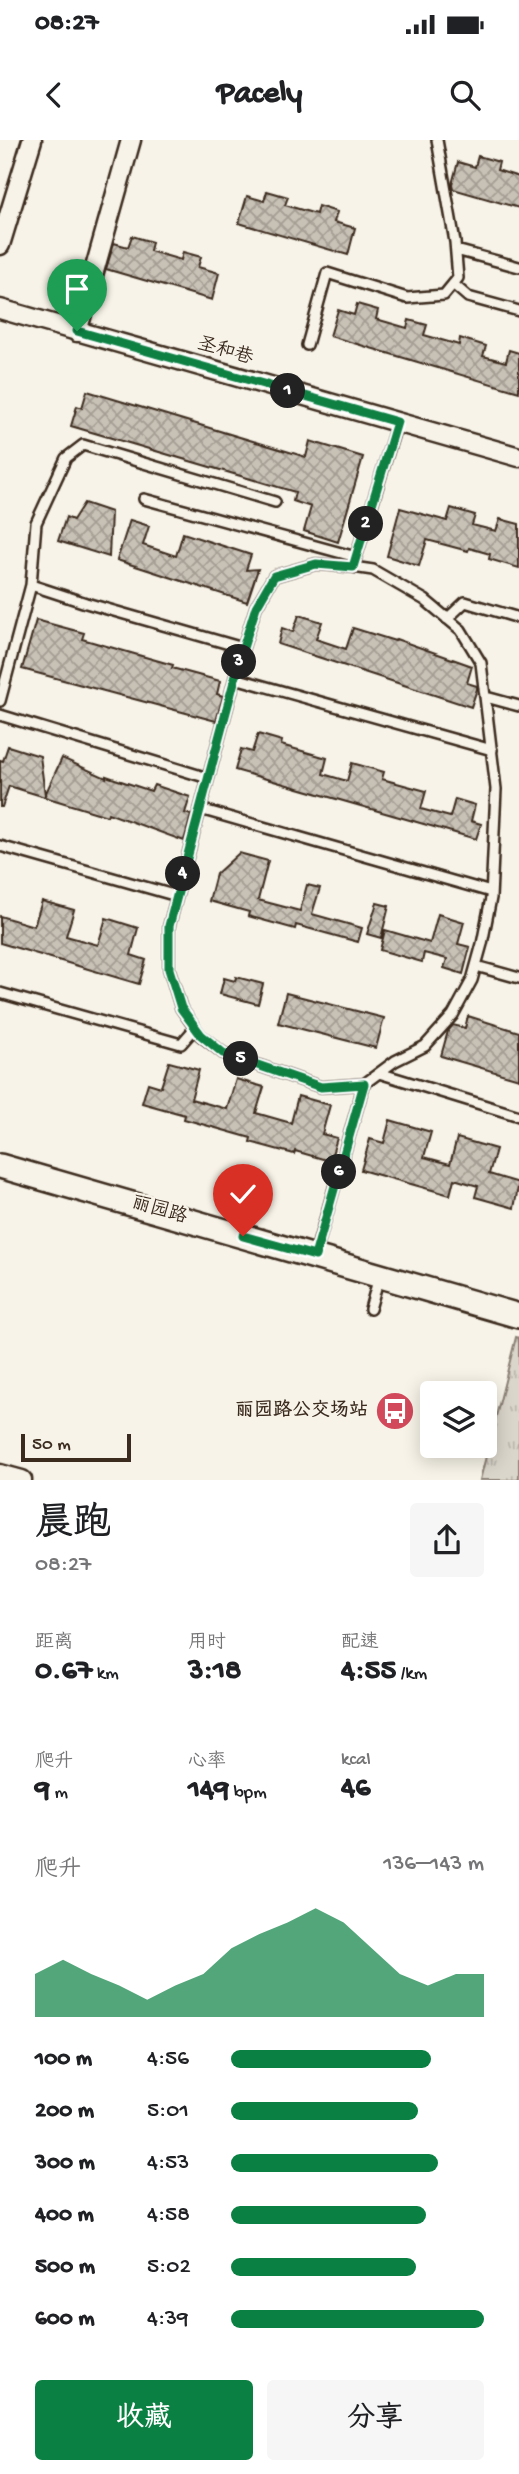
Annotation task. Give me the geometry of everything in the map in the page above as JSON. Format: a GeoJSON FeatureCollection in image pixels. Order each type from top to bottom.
{"type":"FeatureCollection","features":[{"type":"Feature","properties":{"kind":"street"},"geometry":{"type":"LineString","coordinates":[[0,245],[32,140]]}},
{"type":"Feature","properties":{"kind":"street"},"geometry":{"type":"LineString","coordinates":[[77,331],[131,140]]}},
{"type":"Feature","properties":{"kind":"street","name":"圣和巷"},"geometry":{"type":"LineString","coordinates":[[0,309],[519,457]]}},
{"type":"Feature","properties":{"kind":"street","name":"丽园路"},"geometry":{"type":"LineString","coordinates":[[0,1166],[519,1316]]}},
{"type":"Feature","properties":{"kind":"street"},"geometry":{"type":"LineString","coordinates":[[0,1474],[22,1480]]}},
{"type":"Feature","properties":{"kind":"lane"},"geometry":{"type":"LineString","coordinates":[[307,345],[327,273],[407,298],[444,295],[458,278],[456,250],[437,140]]}},
{"type":"Feature","properties":{"kind":"lane"},"geometry":{"type":"LineString","coordinates":[[456,250],[519,267]]}},
{"type":"Feature","properties":{"kind":"lane"},"geometry":{"type":"LineString","coordinates":[[453,284],[468,297],[519,311]]}},
{"type":"Feature","properties":{"kind":"lane"},"geometry":{"type":"LineString","coordinates":[[355,562],[397,422]]}},
{"type":"Feature","properties":{"kind":"lane"},"geometry":{"type":"LineString","coordinates":[[0,701],[31,585],[36,523],[66,458],[83,445],[275,502]]}},
{"type":"Feature","properties":{"kind":"lane"},"geometry":{"type":"LineString","coordinates":[[144,499],[355,562],[373,570],[425,600],[461,630],[481,663],[496,789],[491,892],[472,980],[453,1015],[425,1046],[364,1084],[321,1087],[223,1053],[201,1035],[181,1008],[169,969],[169,926],[256,607],[274,576],[316,564],[355,562]]}},
{"type":"Feature","properties":{"kind":"lane"},"geometry":{"type":"LineString","coordinates":[[31,585],[243,648]]}},
{"type":"Feature","properties":{"kind":"lane"},"geometry":{"type":"LineString","coordinates":[[447,619],[465,602],[519,618]]}},
{"type":"Feature","properties":{"kind":"lane"},"geometry":{"type":"LineString","coordinates":[[235,678],[492,750]]}},
{"type":"Feature","properties":{"kind":"lane"},"geometry":{"type":"LineString","coordinates":[[486,697],[519,706]]}},
{"type":"Feature","properties":{"kind":"lane"},"geometry":{"type":"LineString","coordinates":[[0,715],[208,778]]}},
{"type":"Feature","properties":{"kind":"lane"},"geometry":{"type":"LineString","coordinates":[[200,809],[491,892]]}},
{"type":"Feature","properties":{"kind":"lane"},"geometry":{"type":"LineString","coordinates":[[0,846],[177,896]]}},
{"type":"Feature","properties":{"kind":"lane"},"geometry":{"type":"LineString","coordinates":[[476,966],[519,978]]}},
{"type":"Feature","properties":{"kind":"lane"},"geometry":{"type":"LineString","coordinates":[[0,993],[181,1044],[195,1028]]}},
{"type":"Feature","properties":{"kind":"lane"},"geometry":{"type":"LineString","coordinates":[[379,1073],[519,1116]]}},
{"type":"Feature","properties":{"kind":"lane"},"geometry":{"type":"LineString","coordinates":[[315,1256],[364,1084]]}},
{"type":"Feature","properties":{"kind":"lane"},"geometry":{"type":"LineString","coordinates":[[370,1309],[379,1275]]}},
{"type":"Feature","properties":{"kind":"green space"},"geometry":{"type":"Polygon","coordinates":[[[516,1337],[519,1338],[519,1480],[480,1480],[486,1458],[497,1458],[497,1412],[516,1337]]]}},
{"type":"Feature","properties":{"kind":"building"},"geometry":{"type":"Polygon","coordinates":[[[478,156],[499,162],[497,170],[519,177],[519,208],[453,189],[458,162],[475,167],[478,156]]]}},
{"type":"Feature","properties":{"kind":"building"},"geometry":{"type":"Polygon","coordinates":[[[267,191],[288,197],[285,205],[316,214],[318,206],[337,212],[334,222],[355,228],[348,255],[239,223],[247,196],[264,201],[267,191]]]}},
{"type":"Feature","properties":{"kind":"building"},"geometry":{"type":"Polygon","coordinates":[[[132,236],[152,242],[150,251],[181,260],[183,252],[201,257],[198,267],[219,273],[212,300],[106,269],[114,243],[128,247],[132,236]]]}},
{"type":"Feature","properties":{"kind":"building"},"geometry":{"type":"Polygon","coordinates":[[[357,304],[378,310],[376,319],[407,328],[409,320],[427,325],[424,335],[459,345],[460,338],[486,346],[483,356],[506,362],[509,350],[519,353],[519,392],[330,336],[338,310],[354,315],[357,304]]]}},
{"type":"Feature","properties":{"kind":"building"},"geometry":{"type":"Polygon","coordinates":[[[87,391],[306,457],[310,441],[363,457],[338,542],[304,531],[311,507],[293,501],[295,492],[71,426],[77,406],[82,408],[87,391]]]}},
{"type":"Feature","properties":{"kind":"building"},"geometry":{"type":"Polygon","coordinates":[[[84,503],[111,512],[109,557],[58,541],[66,517],[73,520],[84,503]]]}},
{"type":"Feature","properties":{"kind":"building"},"geometry":{"type":"Polygon","coordinates":[[[400,508],[447,521],[451,508],[475,515],[472,525],[496,531],[500,519],[519,524],[519,568],[489,559],[490,554],[427,540],[419,566],[387,556],[400,508]]]}},
{"type":"Feature","properties":{"kind":"building"},"geometry":{"type":"Polygon","coordinates":[[[130,520],[149,526],[143,545],[176,556],[183,533],[251,555],[246,570],[258,569],[247,602],[117,560],[130,520]]]}},
{"type":"Feature","properties":{"kind":"building"},"geometry":{"type":"Polygon","coordinates":[[[299,615],[322,622],[316,639],[346,649],[353,628],[395,641],[396,639],[472,666],[467,683],[477,686],[477,689],[471,707],[278,644],[282,628],[293,632],[299,615]]]}},
{"type":"Feature","properties":{"kind":"building"},"geometry":{"type":"Polygon","coordinates":[[[36,620],[84,633],[82,639],[220,681],[217,694],[223,696],[216,721],[22,669],[36,620]]]}},
{"type":"Feature","properties":{"kind":"building"},"geometry":{"type":"Polygon","coordinates":[[[258,734],[282,741],[281,745],[327,758],[323,774],[347,781],[352,763],[384,772],[382,779],[426,791],[421,809],[450,817],[455,799],[475,805],[471,821],[481,824],[476,839],[235,770],[241,749],[252,752],[258,734]]]}},
{"type":"Feature","properties":{"kind":"building"},"geometry":{"type":"Polygon","coordinates":[[[8,746],[40,756],[45,795],[62,758],[106,778],[151,791],[154,785],[190,797],[185,813],[191,815],[184,841],[108,813],[107,816],[9,786],[0,807],[0,760],[3,761],[8,746]]]}},
{"type":"Feature","properties":{"kind":"building"},"geometry":{"type":"Polygon","coordinates":[[[239,853],[268,861],[258,900],[300,911],[307,885],[320,888],[312,914],[362,928],[358,942],[296,925],[295,929],[248,916],[249,912],[209,901],[216,874],[239,853]]]}},
{"type":"Feature","properties":{"kind":"building"},"geometry":{"type":"Polygon","coordinates":[[[42,901],[74,910],[66,936],[98,945],[106,918],[138,928],[131,955],[146,960],[139,984],[0,943],[0,916],[34,926],[42,901]]]}},
{"type":"Feature","properties":{"kind":"building"},"geometry":{"type":"Polygon","coordinates":[[[377,903],[389,906],[381,938],[367,934],[377,903]]]}},
{"type":"Feature","properties":{"kind":"building"},"geometry":{"type":"Polygon","coordinates":[[[438,914],[464,922],[458,944],[470,947],[463,974],[444,968],[447,959],[424,953],[422,962],[380,950],[385,930],[430,943],[438,914]]]}},
{"type":"Feature","properties":{"kind":"building"},"geometry":{"type":"Polygon","coordinates":[[[236,977],[263,984],[258,1004],[220,994],[224,978],[235,981],[236,977]]]}},
{"type":"Feature","properties":{"kind":"building"},"geometry":{"type":"Polygon","coordinates":[[[286,993],[384,1018],[376,1048],[278,1023],[286,993]]]}},
{"type":"Feature","properties":{"kind":"building"},"geometry":{"type":"Polygon","coordinates":[[[468,1016],[519,1032],[519,1079],[441,1056],[448,1031],[453,1025],[465,1028],[468,1016]]]}},
{"type":"Feature","properties":{"kind":"building"},"geometry":{"type":"Polygon","coordinates":[[[169,1062],[199,1070],[191,1099],[227,1109],[236,1079],[264,1087],[256,1113],[291,1123],[298,1096],[330,1105],[322,1134],[337,1138],[330,1161],[250,1142],[251,1138],[184,1119],[185,1115],[142,1103],[148,1083],[161,1087],[169,1062]]]}},
{"type":"Feature","properties":{"kind":"building"},"geometry":{"type":"Polygon","coordinates":[[[390,1120],[431,1132],[424,1157],[450,1164],[457,1138],[496,1149],[489,1174],[519,1183],[514,1208],[475,1197],[478,1186],[454,1179],[450,1195],[361,1170],[370,1139],[384,1143],[390,1120]]]}},
{"type":"Feature","properties":{"kind":"place","name":"丽园路公交场站"},"geometry":{"type":"Point","coordinates":[395,1411]}},
{"type":"Feature","properties":{"kind":"route"},"geometry":{"type":"LineString","coordinates":[[77,331],[397,422],[353,567],[316,564],[274,576],[256,607],[169,926],[169,969],[181,1008],[201,1035],[223,1053],[321,1087],[364,1084],[315,1256],[243,1236]]}}]}
